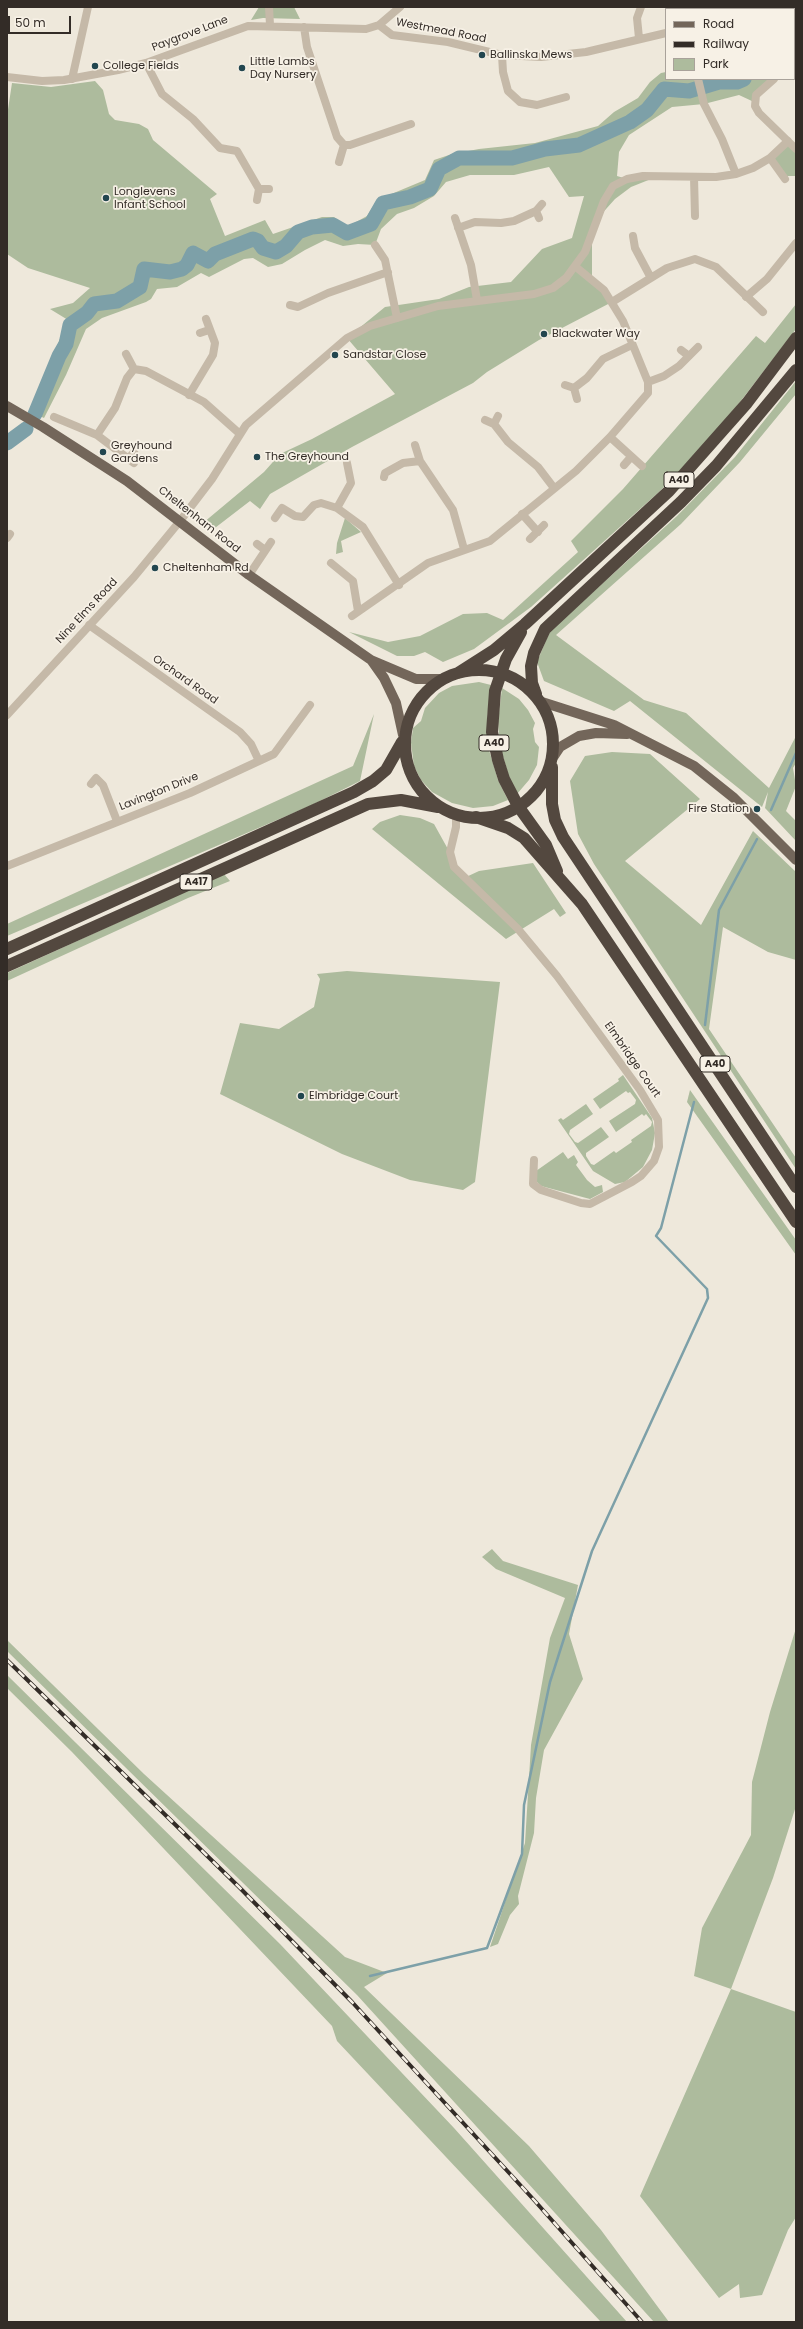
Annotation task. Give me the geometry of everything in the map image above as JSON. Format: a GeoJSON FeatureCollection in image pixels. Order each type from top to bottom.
{"type":"FeatureCollection","features":[{"type":"Feature","properties":{"kind":"highway","name":"A40"},"geometry":{"type":"LineString","coordinates":[[796,338],[747,403],[669,491],[525,624],[494,650],[458,673],[442,680],[427,691],[414,708],[403,737],[403,752],[412,777],[423,794],[438,807],[456,814],[476,817],[508,828],[524,838],[582,904],[601,930],[796,1222]]}},
{"type":"Feature","properties":{"kind":"highway","name":"A40"},"geometry":{"type":"LineString","coordinates":[[796,370],[721,460],[681,502],[545,629],[534,653],[532,666],[532,683],[551,726],[553,762],[552,804],[555,820],[563,837],[796,1187]]}},
{"type":"Feature","properties":{"kind":"highway","name":"A40"},"geometry":{"type":"LineString","coordinates":[[525,624],[506,659],[500,676],[493,706],[492,732],[498,760],[518,806],[546,845],[561,880]]}},
{"type":"Feature","properties":{"kind":"highway","name":"A40"},"geometry":{"type":"LineString","coordinates":[[458,673],[480,672],[500,676],[539,698]]}},
{"type":"Feature","properties":{"kind":"highway","name":"A417"},"geometry":{"type":"LineString","coordinates":[[7,949],[354,792],[374,781],[386,770],[403,737]]}},
{"type":"Feature","properties":{"kind":"highway","name":"A40"},"geometry":{"type":"LineString","coordinates":[[476,817],[505,812],[518,806],[533,794],[553,762]]}},
{"type":"Feature","properties":{"kind":"highway","name":"A417"},"geometry":{"type":"LineString","coordinates":[[7,966],[368,804],[401,800],[438,807]]}},
{"type":"Feature","properties":{"kind":"main road","name":"Cheltenham Road"},"geometry":{"type":"LineString","coordinates":[[7,406],[127,481],[249,575],[371,660],[404,675],[429,680],[442,680]]}},
{"type":"Feature","properties":{"kind":"main road","name":"Cheltenham Road"},"geometry":{"type":"LineString","coordinates":[[371,660],[393,696],[403,737]]}},
{"type":"Feature","properties":{"kind":"main road"},"geometry":{"type":"LineString","coordinates":[[539,698],[614,725],[694,766],[719,785],[796,860]]}},
{"type":"Feature","properties":{"kind":"main road"},"geometry":{"type":"LineString","coordinates":[[553,762],[560,748],[579,736],[596,733],[629,734]]}},
{"type":"Feature","properties":{"kind":"street"},"geometry":{"type":"LineString","coordinates":[[72,79],[88,7]]}},
{"type":"Feature","properties":{"kind":"street"},"geometry":{"type":"LineString","coordinates":[[269,7],[270,25]]}},
{"type":"Feature","properties":{"kind":"street","name":"Paygrove Lane"},"geometry":{"type":"LineString","coordinates":[[7,77],[42,81],[72,79],[146,63],[237,28],[270,25],[366,29],[379,25],[400,7]]}},
{"type":"Feature","properties":{"kind":"street"},"geometry":{"type":"LineString","coordinates":[[639,38],[637,18],[641,7]]}},
{"type":"Feature","properties":{"kind":"street","name":"Westmead Road"},"geometry":{"type":"LineString","coordinates":[[379,25],[392,35],[448,42],[502,55],[541,57],[586,52],[639,38],[665,33]]}},
{"type":"Feature","properties":{"kind":"street"},"geometry":{"type":"LineString","coordinates":[[304,27],[307,47],[337,137],[344,145],[350,145],[411,124]]}},
{"type":"Feature","properties":{"kind":"street"},"geometry":{"type":"LineString","coordinates":[[502,55],[503,72],[508,91],[520,102],[537,105],[555,96],[566,97]]}},
{"type":"Feature","properties":{"kind":"street"},"geometry":{"type":"LineString","coordinates":[[146,63],[162,94],[193,119],[220,148],[237,151],[260,189],[257,200]]}},
{"type":"Feature","properties":{"kind":"street"},"geometry":{"type":"LineString","coordinates":[[698,80],[702,95],[736,174]]}},
{"type":"Feature","properties":{"kind":"street"},"geometry":{"type":"LineString","coordinates":[[773,80],[756,95],[755,106],[759,113],[796,149]]}},
{"type":"Feature","properties":{"kind":"street"},"geometry":{"type":"LineString","coordinates":[[396,120],[399,129]]}},
{"type":"Feature","properties":{"kind":"street"},"geometry":{"type":"LineString","coordinates":[[180,521],[212,479],[240,434],[258,414],[347,338],[370,326],[438,306],[534,294],[553,288],[576,267],[585,252],[604,201],[613,186],[627,179],[643,176],[716,178],[736,174],[753,168],[770,158],[788,141]]}},
{"type":"Feature","properties":{"kind":"street"},"geometry":{"type":"LineString","coordinates":[[339,162],[344,145]]}},
{"type":"Feature","properties":{"kind":"street"},"geometry":{"type":"LineString","coordinates":[[770,158],[785,180]]}},
{"type":"Feature","properties":{"kind":"street"},"geometry":{"type":"LineString","coordinates":[[694,177],[695,216]]}},
{"type":"Feature","properties":{"kind":"street"},"geometry":{"type":"LineString","coordinates":[[260,189],[269,189]]}},
{"type":"Feature","properties":{"kind":"street"},"geometry":{"type":"LineString","coordinates":[[458,228],[475,222],[501,223],[514,221],[537,214],[542,204]]}},
{"type":"Feature","properties":{"kind":"street"},"geometry":{"type":"LineString","coordinates":[[455,218],[471,265],[477,300]]}},
{"type":"Feature","properties":{"kind":"street"},"geometry":{"type":"LineString","coordinates":[[633,236],[632,249],[652,278]]}},
{"type":"Feature","properties":{"kind":"street"},"geometry":{"type":"LineString","coordinates":[[375,245],[384,250],[397,318]]}},
{"type":"Feature","properties":{"kind":"street"},"geometry":{"type":"LineString","coordinates":[[746,297],[767,280],[791,245]]}},
{"type":"Feature","properties":{"kind":"street"},"geometry":{"type":"LineString","coordinates":[[612,302],[667,268],[695,259],[716,267],[763,312]]}},
{"type":"Feature","properties":{"kind":"street"},"geometry":{"type":"LineString","coordinates":[[331,563],[353,581],[355,614],[400,585],[428,563],[490,541],[576,471],[610,437],[648,393],[648,382],[623,321],[612,302],[592,278],[576,267]]}},
{"type":"Feature","properties":{"kind":"street"},"geometry":{"type":"LineString","coordinates":[[295,309],[328,293],[388,272]]}},
{"type":"Feature","properties":{"kind":"street"},"geometry":{"type":"LineString","coordinates":[[189,395],[213,356],[215,343],[206,319]]}},
{"type":"Feature","properties":{"kind":"street"},"geometry":{"type":"LineString","coordinates":[[200,333],[209,330]]}},
{"type":"Feature","properties":{"kind":"street"},"geometry":{"type":"LineString","coordinates":[[574,388],[587,378],[604,359],[632,345]]}},
{"type":"Feature","properties":{"kind":"street"},"geometry":{"type":"LineString","coordinates":[[648,382],[664,376],[698,347]]}},
{"type":"Feature","properties":{"kind":"street"},"geometry":{"type":"LineString","coordinates":[[682,350],[689,356]]}},
{"type":"Feature","properties":{"kind":"street"},"geometry":{"type":"LineString","coordinates":[[126,354],[134,369]]}},
{"type":"Feature","properties":{"kind":"street"},"geometry":{"type":"LineString","coordinates":[[134,369],[146,371],[204,402],[240,434]]}},
{"type":"Feature","properties":{"kind":"street"},"geometry":{"type":"LineString","coordinates":[[97,436],[115,408],[127,378],[134,369]]}},
{"type":"Feature","properties":{"kind":"street"},"geometry":{"type":"LineString","coordinates":[[565,385],[574,388]]}},
{"type":"Feature","properties":{"kind":"street"},"geometry":{"type":"LineString","coordinates":[[574,388],[577,399]]}},
{"type":"Feature","properties":{"kind":"street"},"geometry":{"type":"LineString","coordinates":[[494,424],[498,416]]}},
{"type":"Feature","properties":{"kind":"street"},"geometry":{"type":"LineString","coordinates":[[54,417],[97,436],[131,461],[134,452]]}},
{"type":"Feature","properties":{"kind":"street"},"geometry":{"type":"LineString","coordinates":[[485,420],[494,424],[508,442],[538,467],[554,488]]}},
{"type":"Feature","properties":{"kind":"street"},"geometry":{"type":"LineString","coordinates":[[610,437],[642,466]]}},
{"type":"Feature","properties":{"kind":"street"},"geometry":{"type":"LineString","coordinates":[[415,445],[420,460],[453,510],[464,549]]}},
{"type":"Feature","properties":{"kind":"street"},"geometry":{"type":"LineString","coordinates":[[624,464],[631,457]]}},
{"type":"Feature","properties":{"kind":"street"},"geometry":{"type":"LineString","coordinates":[[384,477],[385,473],[403,463],[420,460]]}},
{"type":"Feature","properties":{"kind":"street"},"geometry":{"type":"LineString","coordinates":[[337,508],[350,483],[347,463]]}},
{"type":"Feature","properties":{"kind":"street"},"geometry":{"type":"LineString","coordinates":[[275,518],[282,508],[296,516],[303,517],[314,505],[321,503],[337,508],[364,527],[400,585]]}},
{"type":"Feature","properties":{"kind":"street"},"geometry":{"type":"LineString","coordinates":[[522,514],[538,532]]}},
{"type":"Feature","properties":{"kind":"street","name":"Nine Elms Road"},"geometry":{"type":"LineString","coordinates":[[7,715],[134,577],[180,521]]}},
{"type":"Feature","properties":{"kind":"street"},"geometry":{"type":"LineString","coordinates":[[530,539],[544,525]]}},
{"type":"Feature","properties":{"kind":"street"},"geometry":{"type":"LineString","coordinates":[[249,575],[271,542]]}},
{"type":"Feature","properties":{"kind":"street"},"geometry":{"type":"LineString","coordinates":[[257,544],[265,550]]}},
{"type":"Feature","properties":{"kind":"street","name":"Orchard Road"},"geometry":{"type":"LineString","coordinates":[[89,625],[240,732],[251,744],[259,761]]}},
{"type":"Feature","properties":{"kind":"street","name":"Lavington Drive"},"geometry":{"type":"LineString","coordinates":[[7,866],[190,793],[259,761],[280,748],[310,705]]}},
{"type":"Feature","properties":{"kind":"street"},"geometry":{"type":"LineString","coordinates":[[302,717],[310,722]]}},
{"type":"Feature","properties":{"kind":"street"},"geometry":{"type":"LineString","coordinates":[[96,778],[103,785],[117,821]]}},
{"type":"Feature","properties":{"kind":"street","name":"Elmbridge Court"},"geometry":{"type":"LineString","coordinates":[[456,814],[456,826],[450,852],[454,867],[518,929],[557,976],[640,1090],[658,1120],[659,1147],[654,1161],[641,1176],[590,1204],[581,1203],[541,1190],[533,1184],[534,1160]]}},
{"type":"Feature","properties":{"kind":"green space"},"geometry":{"type":"Polygon","coordinates":[[[259,7],[294,7],[300,19],[263,18],[251,20],[259,7]]]}},
{"type":"Feature","properties":{"kind":"green space"},"geometry":{"type":"Polygon","coordinates":[[[665,72],[665,80],[773,80],[754,102],[739,95],[704,104],[672,107],[629,135],[619,152],[617,176],[627,179],[661,175],[631,187],[615,199],[598,218],[592,235],[592,278],[612,302],[539,340],[487,372],[473,383],[352,447],[270,494],[260,509],[250,501],[211,531],[203,523],[264,472],[280,454],[312,439],[395,394],[347,338],[385,307],[439,299],[469,287],[511,282],[542,249],[572,238],[584,196],[569,197],[549,167],[514,175],[470,175],[446,182],[434,196],[414,208],[397,214],[381,229],[375,245],[358,244],[343,246],[325,240],[282,264],[268,267],[253,258],[244,259],[209,277],[201,273],[177,287],[157,289],[151,299],[146,302],[102,318],[86,329],[66,375],[44,418],[29,411],[68,320],[50,309],[73,303],[90,288],[28,268],[7,254],[7,116],[12,83],[51,87],[95,81],[103,90],[109,114],[115,120],[139,124],[148,129],[153,140],[217,194],[210,199],[225,236],[265,220],[273,234],[322,217],[334,217],[347,227],[367,216],[377,200],[425,180],[434,160],[452,154],[479,149],[535,143],[598,126],[614,112],[638,98],[650,82],[661,73],[665,72]]]}},
{"type":"Feature","properties":{"kind":"green space"},"geometry":{"type":"Polygon","coordinates":[[[788,141],[796,149],[796,176],[788,176],[785,179],[770,158],[788,141]]]}},
{"type":"Feature","properties":{"kind":"green space"},"geometry":{"type":"Polygon","coordinates":[[[796,304],[796,329],[717,432],[660,491],[531,607],[474,649],[443,662],[425,652],[414,656],[397,656],[349,632],[388,642],[420,636],[463,614],[487,613],[503,620],[578,552],[571,541],[623,489],[756,336],[765,343],[796,304]]]}},
{"type":"Feature","properties":{"kind":"green space"},"geometry":{"type":"Polygon","coordinates":[[[796,381],[796,394],[740,462],[681,524],[556,635],[644,700],[686,713],[769,788],[796,736],[796,763],[793,768],[796,786],[786,811],[796,821],[796,841],[765,808],[768,792],[762,807],[630,701],[614,711],[544,681],[537,662],[550,631],[677,516],[735,457],[796,381]]]}},
{"type":"Feature","properties":{"kind":"green space"},"geometry":{"type":"Polygon","coordinates":[[[345,518],[361,532],[341,541],[343,552],[336,554],[337,543],[345,518]]]}},
{"type":"Feature","properties":{"kind":"green space"},"geometry":{"type":"Polygon","coordinates":[[[479,682],[491,685],[487,719],[489,750],[498,780],[508,800],[493,806],[473,808],[452,803],[432,792],[421,780],[414,766],[411,743],[413,728],[421,721],[425,708],[439,693],[452,686],[479,682]]]}},
{"type":"Feature","properties":{"kind":"green space"},"geometry":{"type":"Polygon","coordinates":[[[502,688],[519,699],[528,710],[535,723],[533,729],[535,742],[539,747],[537,765],[529,780],[517,794],[509,777],[500,746],[498,722],[502,688]]]}},
{"type":"Feature","properties":{"kind":"green space"},"geometry":{"type":"Polygon","coordinates":[[[374,714],[360,781],[312,805],[7,936],[7,924],[353,766],[374,714]]]}},
{"type":"Feature","properties":{"kind":"green space"},"geometry":{"type":"Polygon","coordinates":[[[612,752],[650,754],[700,799],[625,861],[701,925],[753,831],[796,872],[796,960],[768,952],[723,927],[709,1029],[796,1158],[796,1169],[594,864],[578,834],[570,781],[585,756],[612,752]]]}},
{"type":"Feature","properties":{"kind":"green space"},"geometry":{"type":"Polygon","coordinates":[[[400,815],[420,818],[434,824],[464,878],[479,871],[533,863],[566,913],[560,917],[554,909],[506,939],[372,829],[380,822],[400,815]]]}},
{"type":"Feature","properties":{"kind":"green space"},"geometry":{"type":"Polygon","coordinates":[[[224,874],[230,881],[188,898],[7,981],[7,973],[224,874]]]}},
{"type":"Feature","properties":{"kind":"green space"},"geometry":{"type":"Polygon","coordinates":[[[347,971],[500,982],[475,1182],[463,1190],[410,1180],[342,1154],[220,1094],[240,1023],[279,1029],[314,1007],[320,979],[317,974],[347,971]]]}},
{"type":"Feature","properties":{"kind":"green space"},"geometry":{"type":"Polygon","coordinates":[[[623,1075],[652,1118],[655,1133],[652,1150],[643,1167],[625,1182],[615,1184],[593,1171],[558,1120],[561,1118],[563,1120],[586,1104],[593,1114],[570,1130],[569,1134],[575,1142],[578,1143],[601,1127],[609,1137],[586,1153],[586,1156],[591,1164],[594,1165],[614,1151],[616,1153],[632,1142],[631,1140],[651,1126],[652,1122],[646,1114],[644,1116],[642,1114],[616,1132],[609,1121],[635,1104],[636,1100],[630,1092],[628,1093],[626,1091],[600,1109],[593,1099],[619,1081],[618,1079],[623,1075]]]}},
{"type":"Feature","properties":{"kind":"green space"},"geometry":{"type":"Polygon","coordinates":[[[690,1090],[796,1240],[796,1255],[687,1102],[690,1090]]]}},
{"type":"Feature","properties":{"kind":"green space"},"geometry":{"type":"Polygon","coordinates":[[[563,1152],[568,1159],[574,1155],[578,1162],[576,1165],[587,1180],[595,1187],[602,1185],[603,1192],[590,1199],[541,1186],[536,1181],[536,1171],[563,1152]]]}},
{"type":"Feature","properties":{"kind":"green space"},"geometry":{"type":"Polygon","coordinates":[[[492,1549],[503,1561],[578,1585],[569,1634],[583,1679],[544,1750],[536,1798],[534,1833],[518,1896],[519,1904],[510,1915],[498,1944],[490,1947],[525,1843],[531,1745],[550,1638],[565,1598],[496,1569],[482,1557],[492,1549]]]}},
{"type":"Feature","properties":{"kind":"green space"},"geometry":{"type":"Polygon","coordinates":[[[796,1628],[796,1806],[773,1878],[731,1989],[694,1976],[702,1928],[751,1835],[752,1782],[770,1712],[796,1628]]]}},
{"type":"Feature","properties":{"kind":"green space"},"geometry":{"type":"Polygon","coordinates":[[[7,1640],[144,1774],[345,1957],[387,1973],[364,1987],[529,2146],[601,2230],[669,2322],[654,2322],[357,1995],[7,1651],[7,1640]]]}},
{"type":"Feature","properties":{"kind":"green space"},"geometry":{"type":"Polygon","coordinates":[[[7,1675],[280,1944],[454,2128],[627,2322],[601,2322],[337,2041],[332,2026],[72,1752],[7,1688],[7,1675]]]}},
{"type":"Feature","properties":{"kind":"green space"},"geometry":{"type":"Polygon","coordinates":[[[731,1989],[796,2012],[796,2217],[788,2230],[762,2295],[740,2298],[739,2284],[719,2298],[640,2196],[731,1989]]]}},
{"type":"Feature","properties":{"kind":"waterway"},"geometry":{"type":"LineString","coordinates":[[35,414],[59,356],[66,344],[70,325],[87,313],[94,304],[117,301],[140,287],[144,269],[170,272],[182,269],[187,265],[193,253],[208,261],[215,254],[253,239],[258,241],[263,248],[276,252],[286,246],[298,232],[312,227],[333,225],[347,233],[371,224],[383,203],[410,197],[430,189],[439,169],[459,158],[512,158],[545,149],[579,145],[630,122],[647,110],[664,89],[689,91],[719,82],[737,82],[742,80]]}},
{"type":"Feature","properties":{"kind":"waterway"},"geometry":{"type":"LineString","coordinates":[[7,443],[26,429]]}},
{"type":"Feature","properties":{"kind":"waterway"},"geometry":{"type":"LineString","coordinates":[[771,810],[796,753]]}},
{"type":"Feature","properties":{"kind":"waterway"},"geometry":{"type":"LineString","coordinates":[[705,1025],[719,910],[757,839]]}},
{"type":"Feature","properties":{"kind":"waterway"},"geometry":{"type":"LineString","coordinates":[[370,1976],[487,1948],[522,1854],[524,1805],[550,1682],[592,1551],[708,1298],[707,1289],[656,1236],[661,1228],[694,1102]]}},
{"type":"Feature","properties":{"kind":"railway"},"geometry":{"type":"LineString","coordinates":[[7,1660],[239,1887],[352,2002],[534,2200],[642,2322]]}},
{"type":"Feature","properties":{"kind":"place","name":"Ballinska Mews"},"geometry":{"type":"Point","coordinates":[482,55]}},
{"type":"Feature","properties":{"kind":"place","name":"College Fields"},"geometry":{"type":"Point","coordinates":[95,66]}},
{"type":"Feature","properties":{"kind":"place","name":"Little Lambs Day Nursery"},"geometry":{"type":"Point","coordinates":[242,68]}},
{"type":"Feature","properties":{"kind":"place","name":"Longlevens Infant School"},"geometry":{"type":"Point","coordinates":[106,198]}},
{"type":"Feature","properties":{"kind":"place","name":"Blackwater Way"},"geometry":{"type":"Point","coordinates":[544,334]}},
{"type":"Feature","properties":{"kind":"place","name":"Sandstar Close"},"geometry":{"type":"Point","coordinates":[335,355]}},
{"type":"Feature","properties":{"kind":"place","name":"Greyhound Gardens"},"geometry":{"type":"Point","coordinates":[103,452]}},
{"type":"Feature","properties":{"kind":"place","name":"The Greyhound"},"geometry":{"type":"Point","coordinates":[257,457]}},
{"type":"Feature","properties":{"kind":"place","name":"Cheltenham Rd"},"geometry":{"type":"Point","coordinates":[155,568]}},
{"type":"Feature","properties":{"kind":"place","name":"Fire Station"},"geometry":{"type":"Point","coordinates":[757,809]}},
{"type":"Feature","properties":{"kind":"place","name":"Elmbridge Court"},"geometry":{"type":"Point","coordinates":[301,1096]}}]}
